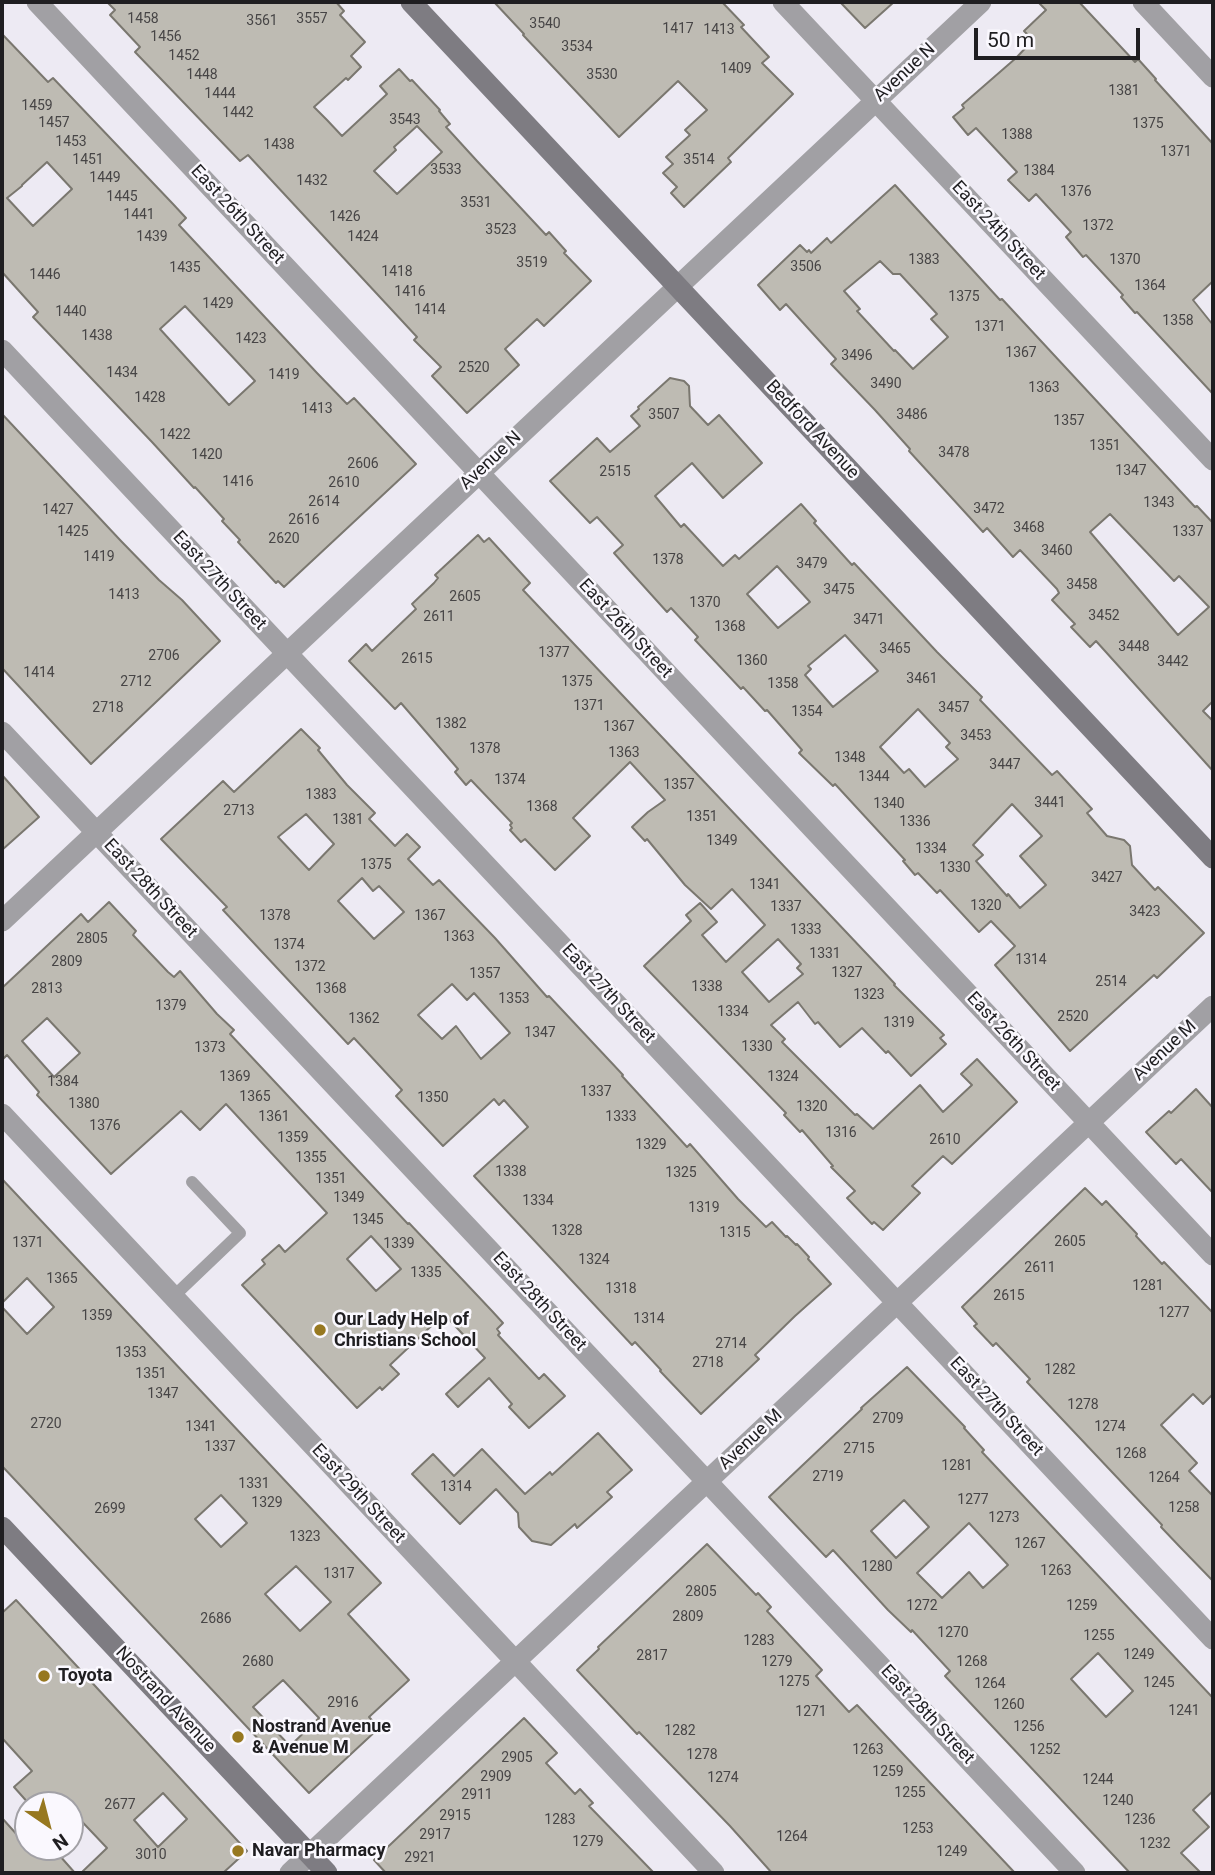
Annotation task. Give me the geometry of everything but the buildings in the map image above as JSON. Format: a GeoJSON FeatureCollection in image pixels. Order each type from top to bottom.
{"type":"FeatureCollection","features":[{"type":"Feature","properties":{"kind":"main road","name":"Bedford Avenue"},"geometry":{"type":"LineString","coordinates":[[411,2],[1213,858]]}},
{"type":"Feature","properties":{"kind":"main road","name":"Nostrand Avenue"},"geometry":{"type":"LineString","coordinates":[[2,1527],[327,1873]]}},
{"type":"Feature","properties":{"kind":"street","name":"East 26th Street"},"geometry":{"type":"LineString","coordinates":[[37,2],[1213,1255]]}},
{"type":"Feature","properties":{"kind":"street","name":"East 24th Street"},"geometry":{"type":"LineString","coordinates":[[783,2],[1213,460]]}},
{"type":"Feature","properties":{"kind":"street","name":"Avenue N"},"geometry":{"type":"LineString","coordinates":[[2,921],[981,2]]}},
{"type":"Feature","properties":{"kind":"street"},"geometry":{"type":"LineString","coordinates":[[1143,2],[1213,77]]}},
{"type":"Feature","properties":{"kind":"street","name":"East 27th Street"},"geometry":{"type":"LineString","coordinates":[[2,350],[1213,1639]]}},
{"type":"Feature","properties":{"kind":"street","name":"East 28th Street"},"geometry":{"type":"LineString","coordinates":[[2,732],[1075,1873]]}},
{"type":"Feature","properties":{"kind":"street","name":"Avenue M"},"geometry":{"type":"LineString","coordinates":[[290,1873],[1213,1006]]}},
{"type":"Feature","properties":{"kind":"street","name":"East 29th Street"},"geometry":{"type":"LineString","coordinates":[[2,1114],[714,1873]]}},
{"type":"Feature","properties":{"kind":"lane"},"geometry":{"type":"LineString","coordinates":[[173,1297],[240,1233],[192,1182]]}},
{"type":"Feature","properties":{"kind":"place","name":"Our Lady Help of Christians School"},"geometry":{"type":"Point","coordinates":[320,1330]}},
{"type":"Feature","properties":{"kind":"place","name":"Toyota"},"geometry":{"type":"Point","coordinates":[44,1676]}},
{"type":"Feature","properties":{"kind":"place","name":"Nostrand Avenue & Avenue M"},"geometry":{"type":"Point","coordinates":[238,1737]}},
{"type":"Feature","properties":{"kind":"place","name":"Navar Pharmacy"},"geometry":{"type":"Point","coordinates":[238,1851]}}]}
